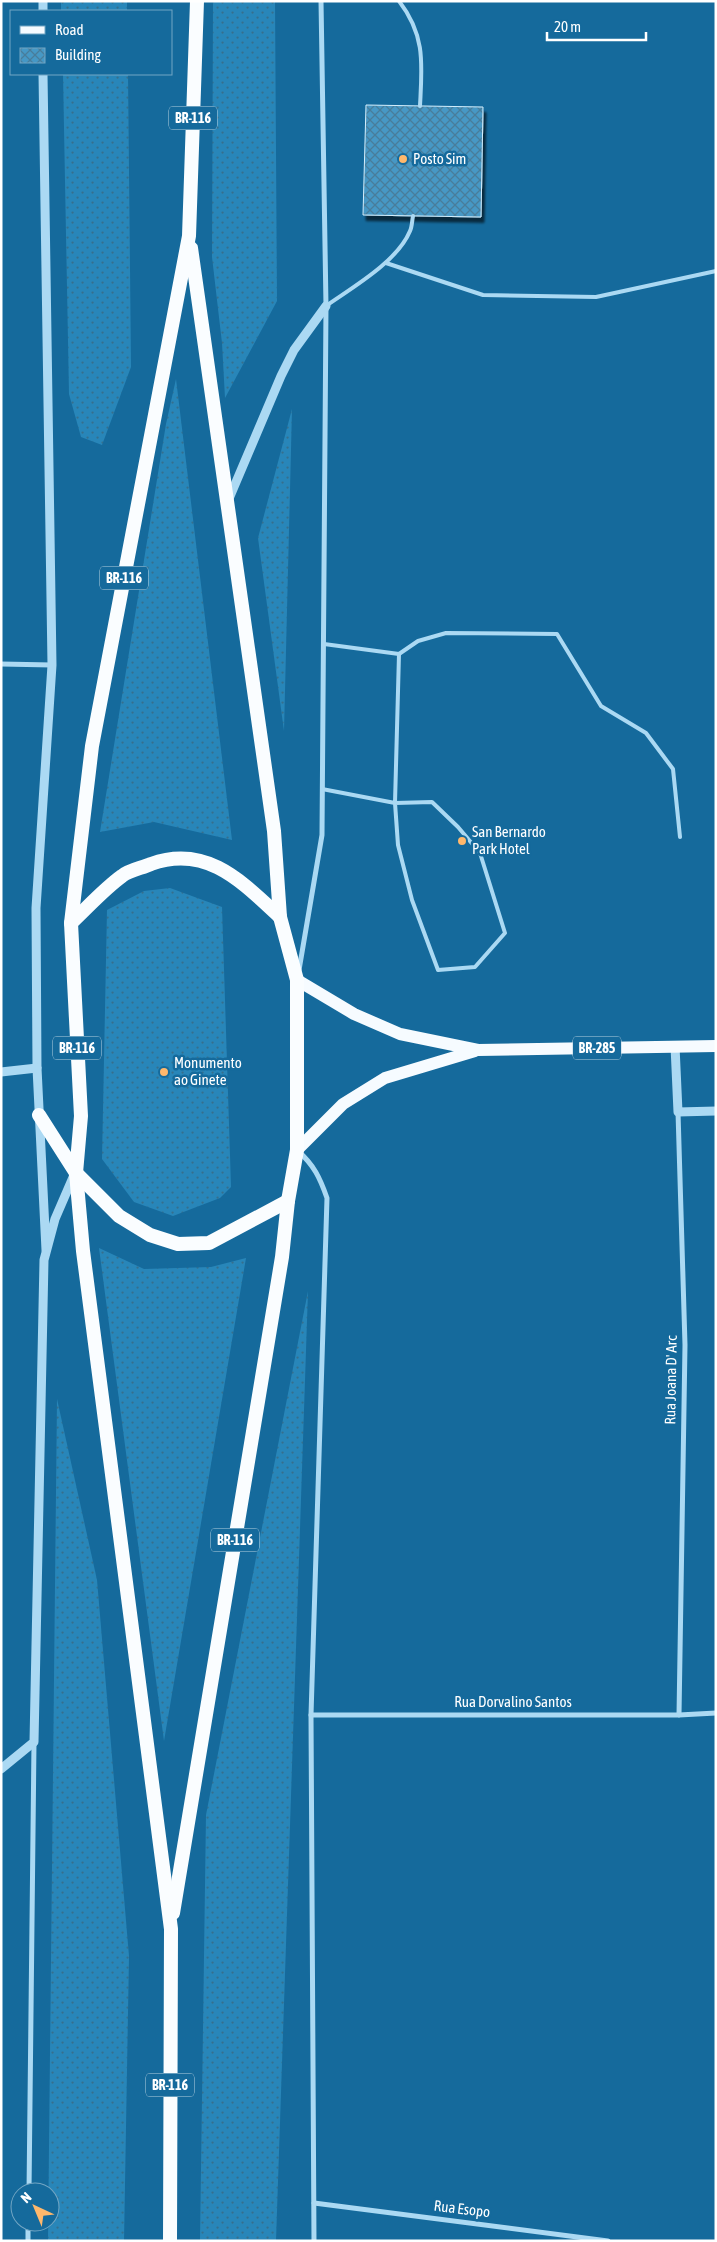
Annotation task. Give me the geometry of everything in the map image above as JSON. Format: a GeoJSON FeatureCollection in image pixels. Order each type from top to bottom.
{"type":"FeatureCollection","features":[{"type":"Feature","properties":{"kind":"highway","name":"BR-116"},"geometry":{"type":"LineString","coordinates":[[170,2241],[171,1929],[83,1251],[76,1172],[81,1116],[71,922],[92,746],[189,236],[197,1]]}},
{"type":"Feature","properties":{"kind":"highway","name":"BR-116"},"geometry":{"type":"LineString","coordinates":[[171,1929],[282,1257],[288,1202],[297,1150],[297,980],[280,917],[274,831],[226,506],[189,236]]}},
{"type":"Feature","properties":{"kind":"highway"},"geometry":{"type":"LineString","coordinates":[[71,922],[124,874],[162,860],[192,858],[220,867],[245,885],[280,917]]}},
{"type":"Feature","properties":{"kind":"highway"},"geometry":{"type":"LineString","coordinates":[[39,1115],[76,1172],[119,1216],[150,1235],[178,1244],[209,1243],[288,1202]]}},
{"type":"Feature","properties":{"kind":"main road","name":"BR-285"},"geometry":{"type":"LineString","coordinates":[[297,980],[354,1014],[400,1034],[478,1050],[716,1046]]}},
{"type":"Feature","properties":{"kind":"main road","name":"BR-285"},"geometry":{"type":"LineString","coordinates":[[297,1150],[343,1104],[385,1078],[478,1050]]}},
{"type":"Feature","properties":{"kind":"street"},"geometry":{"type":"LineString","coordinates":[[297,980],[322,836],[326,306],[321,1]]}},
{"type":"Feature","properties":{"kind":"street"},"geometry":{"type":"LineString","coordinates":[[29,2182],[34,1742],[44,1270],[46,1250],[37,1068],[36,908],[52,666],[43,75]]}},
{"type":"Feature","properties":{"kind":"street"},"geometry":{"type":"LineString","coordinates":[[226,506],[281,376],[294,350],[326,306]]}},
{"type":"Feature","properties":{"kind":"street"},"geometry":{"type":"LineString","coordinates":[[1,664],[52,666]]}},
{"type":"Feature","properties":{"kind":"street","name":"Rua Joana D' Arc"},"geometry":{"type":"LineString","coordinates":[[676,1046],[686,1345],[679,1715]]}},
{"type":"Feature","properties":{"kind":"street"},"geometry":{"type":"LineString","coordinates":[[1,1072],[37,1068]]}},
{"type":"Feature","properties":{"kind":"street"},"geometry":{"type":"LineString","coordinates":[[678,1112],[716,1111]]}},
{"type":"Feature","properties":{"kind":"street"},"geometry":{"type":"LineString","coordinates":[[297,1150],[310,1161],[319,1174],[327,1198],[311,1715],[314,2241]]}},
{"type":"Feature","properties":{"kind":"street"},"geometry":{"type":"LineString","coordinates":[[46,1250],[55,1219],[76,1172]]}},
{"type":"Feature","properties":{"kind":"street","name":"Rua Dorvalino Santos"},"geometry":{"type":"LineString","coordinates":[[311,1715],[679,1715],[716,1713]]}},
{"type":"Feature","properties":{"kind":"street"},"geometry":{"type":"LineString","coordinates":[[1,1769],[34,1742]]}},
{"type":"Feature","properties":{"kind":"street","name":"Rua Esopo"},"geometry":{"type":"LineString","coordinates":[[314,2203],[608,2241]]}},
{"type":"Feature","properties":{"kind":"lane"},"geometry":{"type":"LineString","coordinates":[[399,1],[405,8],[419,38],[423,59],[420,106]]}},
{"type":"Feature","properties":{"kind":"lane"},"geometry":{"type":"LineString","coordinates":[[326,306],[386,263],[410,231],[414,216]]}},
{"type":"Feature","properties":{"kind":"lane"},"geometry":{"type":"LineString","coordinates":[[386,263],[483,294],[493,295],[596,297],[716,270]]}},
{"type":"Feature","properties":{"kind":"lane"},"geometry":{"type":"LineString","coordinates":[[324,644],[399,654],[418,641],[446,633],[557,634],[601,706],[646,734],[673,769],[680,837]]}},
{"type":"Feature","properties":{"kind":"lane"},"geometry":{"type":"LineString","coordinates":[[322,789],[395,803],[432,802],[458,826],[480,853],[505,933],[475,967],[438,970],[412,900],[398,845],[395,803],[399,654]]}},
{"type":"Feature","properties":{"kind":"shaded area"},"geometry":{"type":"Polygon","coordinates":[[[61,1],[127,1],[127,10],[61,10],[61,1]]]}},
{"type":"Feature","properties":{"kind":"shaded area"},"geometry":{"type":"Polygon","coordinates":[[[213,1],[275,1],[277,301],[225,398],[222,343],[212,257],[213,1]]]}},
{"type":"Feature","properties":{"kind":"shaded area"},"geometry":{"type":"Polygon","coordinates":[[[63,75],[128,75],[131,367],[102,445],[81,437],[69,394],[63,75]]]}},
{"type":"Feature","properties":{"kind":"shaded area"},"geometry":{"type":"Polygon","coordinates":[[[176,379],[232,840],[154,822],[100,832],[166,424],[176,379]]]}},
{"type":"Feature","properties":{"kind":"shaded area"},"geometry":{"type":"Polygon","coordinates":[[[292,409],[284,731],[258,538],[292,409]]]}},
{"type":"Feature","properties":{"kind":"shaded area"},"geometry":{"type":"Polygon","coordinates":[[[170,888],[222,907],[231,1187],[220,1198],[173,1216],[134,1202],[102,1159],[107,910],[144,891],[170,888]]]}},
{"type":"Feature","properties":{"kind":"shaded area"},"geometry":{"type":"Polygon","coordinates":[[[99,1248],[144,1269],[211,1267],[246,1258],[164,1741],[99,1248]]]}},
{"type":"Feature","properties":{"kind":"shaded area"},"geometry":{"type":"Polygon","coordinates":[[[308,1291],[276,2241],[200,2241],[206,1815],[308,1291]]]}},
{"type":"Feature","properties":{"kind":"shaded area"},"geometry":{"type":"Polygon","coordinates":[[[57,1399],[97,1580],[129,1956],[124,2241],[48,2241],[48,2232],[60,2232],[60,2182],[49,2182],[57,1399]]]}},
{"type":"Feature","properties":{"kind":"building"},"geometry":{"type":"Polygon","coordinates":[[[366,105],[483,107],[481,217],[363,215],[366,105]]]}},
{"type":"Feature","properties":{"kind":"place","name":"Posto Sim"},"geometry":{"type":"Point","coordinates":[403,159]}},
{"type":"Feature","properties":{"kind":"place","name":"San Bernardo Park Hotel"},"geometry":{"type":"Point","coordinates":[462,841]}},
{"type":"Feature","properties":{"kind":"place","name":"Monumento ao Ginete"},"geometry":{"type":"Point","coordinates":[164,1072]}}]}
